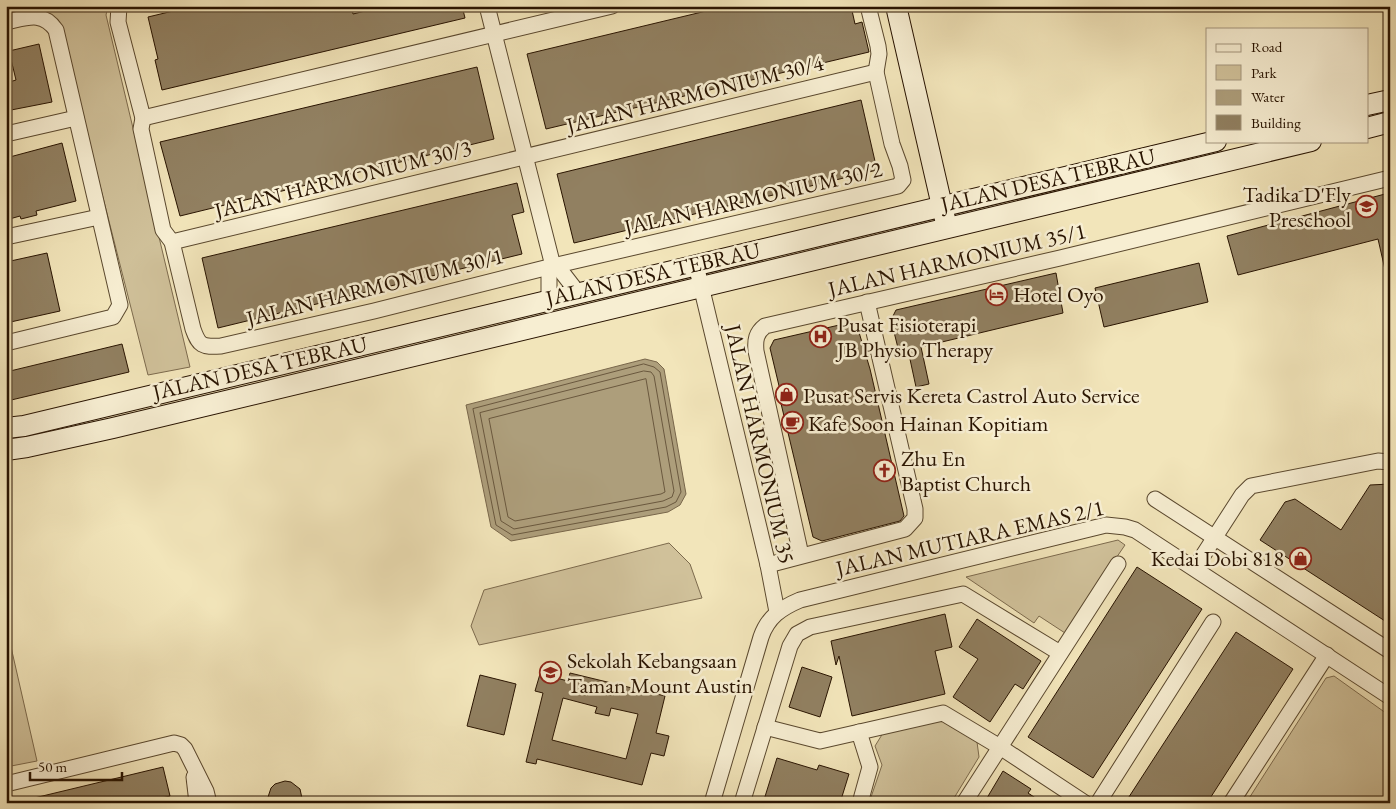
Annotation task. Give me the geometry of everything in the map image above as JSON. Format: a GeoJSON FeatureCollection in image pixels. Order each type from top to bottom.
{"type":"FeatureCollection","features":[{"type":"Feature","properties":{"kind":"street"},"geometry":{"type":"LineString","coordinates":[[119,6],[118,22],[143,118],[141,130],[163,230],[172,242]]}},
{"type":"Feature","properties":{"kind":"street"},"geometry":{"type":"LineString","coordinates":[[487,6],[553,266],[549,274],[549,301]]}},
{"type":"Feature","properties":{"kind":"street"},"geometry":{"type":"LineString","coordinates":[[143,118],[612,6]]}},
{"type":"Feature","properties":{"kind":"street","name":"JALAN HARMONIUM 30/2"},"geometry":{"type":"LineString","coordinates":[[553,266],[898,186],[903,180],[892,144],[876,72],[880,54],[868,6]]}},
{"type":"Feature","properties":{"kind":"street"},"geometry":{"type":"LineString","coordinates":[[896,6],[947,228]]}},
{"type":"Feature","properties":{"kind":"street"},"geometry":{"type":"LineString","coordinates":[[6,22],[34,16],[42,17],[51,23],[56,30],[120,305],[113,317],[6,343]]}},
{"type":"Feature","properties":{"kind":"street","name":"JALAN HARMONIUM 30/4"},"geometry":{"type":"LineString","coordinates":[[525,157],[876,72]]}},
{"type":"Feature","properties":{"kind":"street"},"geometry":{"type":"LineString","coordinates":[[1368,105],[1390,100]]}},
{"type":"Feature","properties":{"kind":"street"},"geometry":{"type":"LineString","coordinates":[[6,134],[76,118]]}},
{"type":"Feature","properties":{"kind":"street"},"geometry":{"type":"LineString","coordinates":[[1368,128],[1390,122]]}},
{"type":"Feature","properties":{"kind":"street"},"geometry":{"type":"LineString","coordinates":[[1211,142],[1212,165]]}},
{"type":"Feature","properties":{"kind":"street","name":"JALAN DESA TEBRAU"},"geometry":{"type":"LineString","coordinates":[[6,428],[24,426],[1211,142]]}},
{"type":"Feature","properties":{"kind":"street","name":"JALAN DESA TEBRAU"},"geometry":{"type":"LineString","coordinates":[[6,450],[112,428],[1307,142]]}},
{"type":"Feature","properties":{"kind":"street","name":"JALAN HARMONIUM 30/3"},"geometry":{"type":"LineString","coordinates":[[172,242],[525,157]]}},
{"type":"Feature","properties":{"kind":"street","name":"JALAN HARMONIUM 35/1"},"geometry":{"type":"LineString","coordinates":[[801,555],[756,352],[757,336],[765,326],[1060,258],[1390,178]]}},
{"type":"Feature","properties":{"kind":"street"},"geometry":{"type":"LineString","coordinates":[[6,237],[99,217]]}},
{"type":"Feature","properties":{"kind":"street","name":"JALAN HARMONIUM 30/1"},"geometry":{"type":"LineString","coordinates":[[172,242],[193,329],[198,342],[206,347],[221,346],[374,311],[553,266]]}},
{"type":"Feature","properties":{"kind":"street","name":"JALAN HARMONIUM 35"},"geometry":{"type":"LineString","coordinates":[[696,265],[768,565],[777,612]]}},
{"type":"Feature","properties":{"kind":"street"},"geometry":{"type":"LineString","coordinates":[[553,266],[562,271],[578,293]]}},
{"type":"Feature","properties":{"kind":"street"},"geometry":{"type":"LineString","coordinates":[[768,565],[905,529],[915,518],[867,302]]}},
{"type":"Feature","properties":{"kind":"street"},"geometry":{"type":"LineString","coordinates":[[107,405],[112,428]]}},
{"type":"Feature","properties":{"kind":"street"},"geometry":{"type":"LineString","coordinates":[[1195,568],[1242,495],[1251,486],[1378,461],[1390,462]]}},
{"type":"Feature","properties":{"kind":"street"},"geometry":{"type":"LineString","coordinates":[[1155,499],[1390,651]]}},
{"type":"Feature","properties":{"kind":"street","name":"JALAN MUTIARA EMAS 2/1"},"geometry":{"type":"LineString","coordinates":[[712,803],[760,636],[764,627],[777,612],[800,600],[1106,526],[1125,527],[1135,530],[1390,697]]}},
{"type":"Feature","properties":{"kind":"street"},"geometry":{"type":"LineString","coordinates":[[964,803],[1118,564]]}},
{"type":"Feature","properties":{"kind":"street"},"geometry":{"type":"LineString","coordinates":[[742,803],[790,646],[797,634],[810,627],[962,594],[1060,653]]}},
{"type":"Feature","properties":{"kind":"street"},"geometry":{"type":"LineString","coordinates":[[1098,803],[1214,622]]}},
{"type":"Feature","properties":{"kind":"street"},"geometry":{"type":"LineString","coordinates":[[1231,803],[1327,655]]}},
{"type":"Feature","properties":{"kind":"street"},"geometry":{"type":"LineString","coordinates":[[765,727],[820,741],[943,713],[1000,747],[1085,803]]}},
{"type":"Feature","properties":{"kind":"street"},"geometry":{"type":"LineString","coordinates":[[859,732],[870,767],[860,803]]}},
{"type":"Feature","properties":{"kind":"street"},"geometry":{"type":"LineString","coordinates":[[6,784],[174,743],[181,745],[185,749],[206,791],[209,803]]}},
{"type":"Feature","properties":{"kind":"street"},"geometry":{"type":"LineString","coordinates":[[192,764],[197,803]]}},
{"type":"Feature","properties":{"kind":"green space"},"geometry":{"type":"Polygon","coordinates":[[[6,6],[108,6],[106,15],[190,367],[148,375],[58,20],[45,11],[34,9],[6,16],[6,6]]]}},
{"type":"Feature","properties":{"kind":"green space"},"geometry":{"type":"Polygon","coordinates":[[[1118,540],[1125,545],[1065,633],[1039,616],[1034,623],[966,577],[1118,540]]]}},
{"type":"Feature","properties":{"kind":"green space"},"geometry":{"type":"Polygon","coordinates":[[[669,543],[690,564],[702,598],[479,645],[471,626],[484,590],[669,543]]]}},
{"type":"Feature","properties":{"kind":"green space"},"geometry":{"type":"Polygon","coordinates":[[[6,625],[37,761],[6,767],[6,625]]]}},
{"type":"Feature","properties":{"kind":"green space"},"geometry":{"type":"Polygon","coordinates":[[[1334,676],[1390,716],[1390,795],[1385,803],[1246,803],[1326,678],[1334,676]]]}},
{"type":"Feature","properties":{"kind":"green space"},"geometry":{"type":"Polygon","coordinates":[[[940,720],[977,742],[979,757],[951,803],[869,803],[882,765],[875,746],[883,733],[940,720]]]}},
{"type":"Feature","properties":{"kind":"water"},"geometry":{"type":"Polygon","coordinates":[[[645,359],[657,362],[664,369],[686,494],[680,505],[668,512],[511,541],[491,527],[466,405],[645,359]]]}},
{"type":"Feature","properties":{"kind":"building"},"geometry":{"type":"Polygon","coordinates":[[[194,6],[352,6],[353,14],[385,6],[462,6],[465,18],[162,90],[155,60],[158,59],[148,17],[194,6]]]}},
{"type":"Feature","properties":{"kind":"building"},"geometry":{"type":"Polygon","coordinates":[[[727,6],[851,6],[855,24],[862,22],[869,52],[546,129],[527,54],[727,6]]]}},
{"type":"Feature","properties":{"kind":"building"},"geometry":{"type":"Polygon","coordinates":[[[39,44],[52,102],[6,111],[6,83],[16,80],[9,51],[39,44]]]}},
{"type":"Feature","properties":{"kind":"building"},"geometry":{"type":"Polygon","coordinates":[[[477,67],[494,139],[180,216],[160,142],[477,67]]]}},
{"type":"Feature","properties":{"kind":"building"},"geometry":{"type":"Polygon","coordinates":[[[861,100],[877,170],[574,243],[557,174],[861,100]]]}},
{"type":"Feature","properties":{"kind":"building"},"geometry":{"type":"Polygon","coordinates":[[[62,143],[76,201],[36,211],[37,215],[21,219],[20,216],[6,220],[6,158],[62,143]]]}},
{"type":"Feature","properties":{"kind":"building"},"geometry":{"type":"Polygon","coordinates":[[[517,183],[524,212],[512,215],[522,254],[218,328],[202,258],[517,183]]]}},
{"type":"Feature","properties":{"kind":"building"},"geometry":{"type":"Polygon","coordinates":[[[1385,194],[1390,198],[1390,273],[1386,274],[1378,239],[1238,275],[1227,236],[1385,194]]]}},
{"type":"Feature","properties":{"kind":"building"},"geometry":{"type":"Polygon","coordinates":[[[47,253],[60,311],[6,323],[6,262],[47,253]]]}},
{"type":"Feature","properties":{"kind":"building"},"geometry":{"type":"Polygon","coordinates":[[[1199,263],[1208,302],[1104,327],[1095,288],[1199,263]]]}},
{"type":"Feature","properties":{"kind":"building"},"geometry":{"type":"Polygon","coordinates":[[[1056,273],[1063,313],[921,347],[929,384],[916,387],[908,350],[899,352],[891,320],[896,310],[1056,273]]]}},
{"type":"Feature","properties":{"kind":"building"},"geometry":{"type":"Polygon","coordinates":[[[848,323],[858,329],[870,369],[904,516],[900,521],[822,541],[813,537],[778,391],[780,390],[770,348],[774,340],[848,323]]]}},
{"type":"Feature","properties":{"kind":"building"},"geometry":{"type":"Polygon","coordinates":[[[122,344],[129,372],[7,401],[6,372],[122,344]]]}},
{"type":"Feature","properties":{"kind":"building"},"geometry":{"type":"Polygon","coordinates":[[[1390,484],[1390,613],[1385,621],[1260,540],[1285,502],[1295,499],[1341,530],[1370,485],[1390,484]]]}},
{"type":"Feature","properties":{"kind":"building"},"geometry":{"type":"Polygon","coordinates":[[[1137,567],[1202,609],[1093,778],[1028,737],[1137,567]]]}},
{"type":"Feature","properties":{"kind":"building"},"geometry":{"type":"Polygon","coordinates":[[[945,614],[952,647],[935,651],[945,694],[852,716],[839,656],[836,665],[831,641],[945,614]]]}},
{"type":"Feature","properties":{"kind":"building"},"geometry":{"type":"Polygon","coordinates":[[[977,619],[1041,661],[1023,689],[1015,684],[990,722],[953,697],[978,659],[959,647],[977,619]]]}},
{"type":"Feature","properties":{"kind":"building"},"geometry":{"type":"Polygon","coordinates":[[[1236,632],[1293,669],[1207,803],[1125,803],[1236,632]]]}},
{"type":"Feature","properties":{"kind":"building"},"geometry":{"type":"Polygon","coordinates":[[[802,667],[832,677],[820,717],[789,707],[802,667]]]}},
{"type":"Feature","properties":{"kind":"building"},"geometry":{"type":"Polygon","coordinates":[[[570,673],[665,696],[656,733],[669,736],[664,756],[651,753],[642,785],[537,759],[536,764],[526,762],[543,693],[535,691],[540,674],[568,681],[570,673]],[[563,698],[552,740],[626,759],[638,714],[611,708],[609,716],[595,713],[597,707],[563,698]]]}},
{"type":"Feature","properties":{"kind":"building"},"geometry":{"type":"Polygon","coordinates":[[[480,675],[516,684],[504,735],[467,726],[480,675]]]}},
{"type":"Feature","properties":{"kind":"building"},"geometry":{"type":"Polygon","coordinates":[[[777,758],[817,770],[819,765],[849,774],[840,803],[763,803],[777,758]]]}},
{"type":"Feature","properties":{"kind":"building"},"geometry":{"type":"Polygon","coordinates":[[[163,767],[170,796],[142,803],[30,803],[30,799],[163,767]]]}},
{"type":"Feature","properties":{"kind":"building"},"geometry":{"type":"Polygon","coordinates":[[[1003,771],[1031,789],[1028,793],[1043,803],[984,803],[1003,771]]]}},
{"type":"Feature","properties":{"kind":"building"},"geometry":{"type":"Polygon","coordinates":[[[285,781],[291,782],[300,789],[303,803],[266,803],[271,788],[275,784],[285,781]]]}},
{"type":"Feature","properties":{"kind":"place","name":"Tadika D'Fly Preschool"},"geometry":{"type":"Point","coordinates":[1367,207]}},
{"type":"Feature","properties":{"kind":"place","name":"Hotel Oyo"},"geometry":{"type":"Point","coordinates":[997,294]}},
{"type":"Feature","properties":{"kind":"place","name":"Pusat Fisioterapi JB Physio Therapy"},"geometry":{"type":"Point","coordinates":[821,337]}},
{"type":"Feature","properties":{"kind":"place","name":"Pusat Servis Kereta Castrol Auto Service"},"geometry":{"type":"Point","coordinates":[787,395]}},
{"type":"Feature","properties":{"kind":"place","name":"Kafe Soon Hainan Kopitiam"},"geometry":{"type":"Point","coordinates":[792,423]}},
{"type":"Feature","properties":{"kind":"place","name":"Zhu En Baptist Church"},"geometry":{"type":"Point","coordinates":[885,471]}},
{"type":"Feature","properties":{"kind":"place","name":"Kedai Dobi 818"},"geometry":{"type":"Point","coordinates":[1300,558]}},
{"type":"Feature","properties":{"kind":"place","name":"Sekolah Kebangsaan Taman Mount Austin"},"geometry":{"type":"Point","coordinates":[551,673]}}]}
